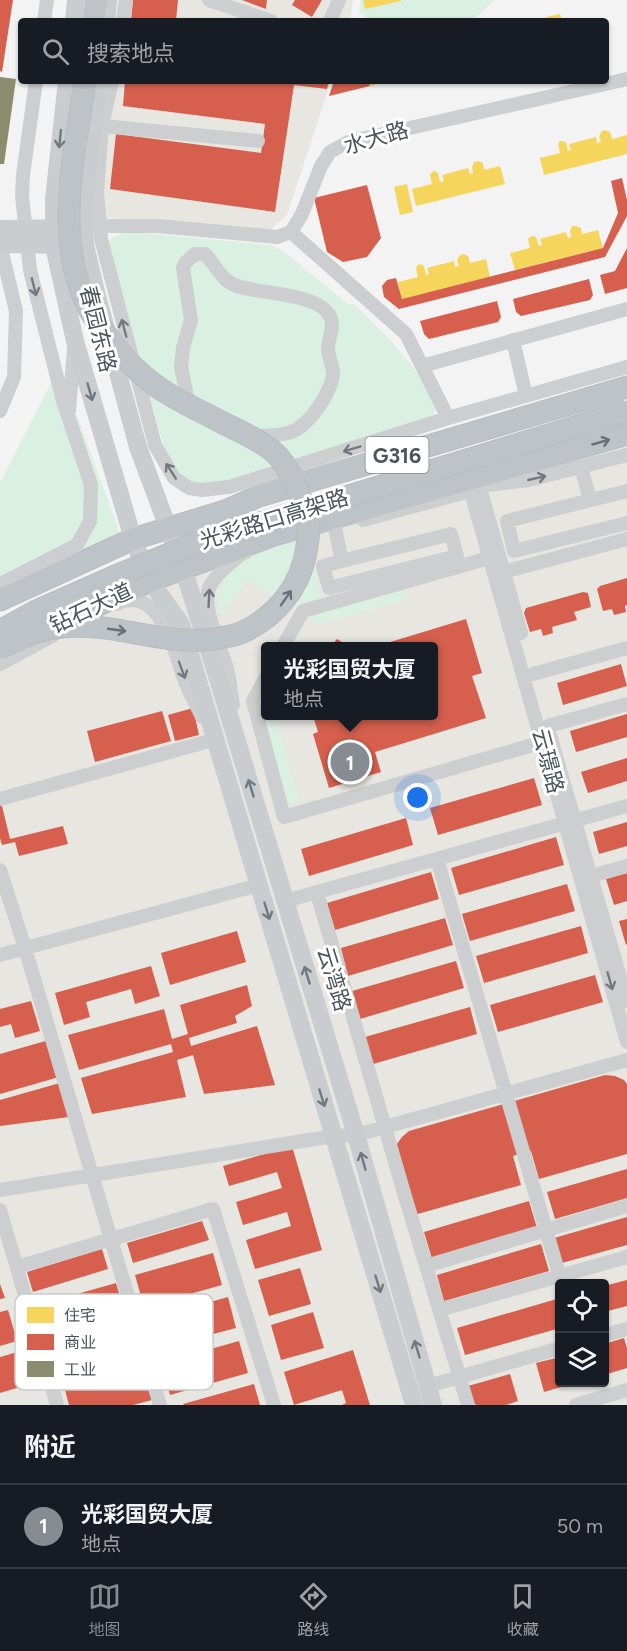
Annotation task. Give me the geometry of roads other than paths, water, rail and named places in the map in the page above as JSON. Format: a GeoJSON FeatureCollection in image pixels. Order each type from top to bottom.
{"type":"FeatureCollection","features":[{"type":"Feature","properties":{"kind":"highway"},"geometry":{"type":"LineString","coordinates":[[95,18],[98,0]]}},
{"type":"Feature","properties":{"kind":"highway"},"geometry":{"type":"LineString","coordinates":[[0,650],[38,631],[63,627],[114,629],[194,641],[214,640],[240,634],[264,620],[278,608],[298,578],[306,556],[309,529],[303,504],[285,464],[270,449],[166,392],[139,372],[123,356],[96,321],[87,305],[72,255],[69,219],[85,84]]}},
{"type":"Feature","properties":{"kind":"highway","name":"G316"},"geometry":{"type":"LineString","coordinates":[[169,527],[225,511],[280,489],[627,387]]}},
{"type":"Feature","properties":{"kind":"highway","name":"光彩路口高架路"},"geometry":{"type":"LineString","coordinates":[[0,615],[29,599],[109,564],[198,530],[627,399]]}},
{"type":"Feature","properties":{"kind":"highway","name":"光彩路口高架路"},"geometry":{"type":"LineString","coordinates":[[0,631],[36,611],[201,541],[627,411]]}},
{"type":"Feature","properties":{"kind":"highway","name":"G316"},"geometry":{"type":"LineString","coordinates":[[183,568],[274,535],[476,484],[539,460],[627,434]]}},
{"type":"Feature","properties":{"kind":"highway","name":"钻石大道"},"geometry":{"type":"LineString","coordinates":[[0,600],[133,539],[169,527]]}},
{"type":"Feature","properties":{"kind":"highway","name":"钻石大道"},"geometry":{"type":"LineString","coordinates":[[0,650],[183,568]]}},
{"type":"Feature","properties":{"kind":"main road"},"geometry":{"type":"LineString","coordinates":[[74,18],[76,0]]}},
{"type":"Feature","properties":{"kind":"main road"},"geometry":{"type":"LineString","coordinates":[[106,18],[108,0]]}},
{"type":"Feature","properties":{"kind":"main road","name":"春园东路"},"geometry":{"type":"LineString","coordinates":[[67,84],[54,199],[53,237],[75,341],[133,539],[150,581]]}},
{"type":"Feature","properties":{"kind":"main road","name":"春园东路"},"geometry":{"type":"LineString","coordinates":[[98,84],[97,125],[83,203],[90,233],[96,292],[138,447],[183,568]]}},
{"type":"Feature","properties":{"kind":"main road"},"geometry":{"type":"LineString","coordinates":[[0,229],[26,236],[53,237],[90,233]]}},
{"type":"Feature","properties":{"kind":"main road"},"geometry":{"type":"LineString","coordinates":[[0,244],[26,236]]}},
{"type":"Feature","properties":{"kind":"main road","name":"云湾路"},"geometry":{"type":"LineString","coordinates":[[183,568],[356,1135],[434,1405]]}},
{"type":"Feature","properties":{"kind":"main road","name":"云湾路"},"geometry":{"type":"LineString","coordinates":[[150,581],[182,624],[414,1405]]}},
{"type":"Feature","properties":{"kind":"street"},"geometry":{"type":"LineString","coordinates":[[44,18],[47,0]]}},
{"type":"Feature","properties":{"kind":"street"},"geometry":{"type":"LineString","coordinates":[[123,18],[126,0]]}},
{"type":"Feature","properties":{"kind":"street"},"geometry":{"type":"LineString","coordinates":[[209,0],[262,18]]}},
{"type":"Feature","properties":{"kind":"street"},"geometry":{"type":"LineString","coordinates":[[331,18],[339,0]]}},
{"type":"Feature","properties":{"kind":"street","name":"水大路"},"geometry":{"type":"LineString","coordinates":[[609,83],[627,79]]}},
{"type":"Feature","properties":{"kind":"street"},"geometry":{"type":"LineString","coordinates":[[0,584],[77,545],[90,521],[91,485],[63,401],[30,270],[22,196],[36,84]]}},
{"type":"Feature","properties":{"kind":"street"},"geometry":{"type":"LineString","coordinates":[[111,84],[97,125],[258,141]]}},
{"type":"Feature","properties":{"kind":"street","name":"水大路"},"geometry":{"type":"LineString","coordinates":[[291,232],[302,214],[321,166],[330,152],[348,142],[605,84]]}},
{"type":"Feature","properties":{"kind":"street"},"geometry":{"type":"LineString","coordinates":[[90,233],[157,226],[277,237],[291,232],[406,334],[448,418]]}},
{"type":"Feature","properties":{"kind":"street"},"geometry":{"type":"LineString","coordinates":[[90,233],[101,239],[155,445],[174,478],[189,488],[202,490],[229,487],[280,489]]}},
{"type":"Feature","properties":{"kind":"street"},"geometry":{"type":"LineString","coordinates":[[0,244],[16,311],[14,377],[0,411]]}},
{"type":"Feature","properties":{"kind":"street"},"geometry":{"type":"LineString","coordinates":[[193,407],[187,396],[181,367],[183,348],[191,320],[183,268],[195,254],[205,255],[213,262],[219,275],[235,286],[315,302],[329,314],[333,326],[328,349],[333,374],[326,396],[313,416],[294,431],[270,436],[247,436]]}},
{"type":"Feature","properties":{"kind":"street"},"geometry":{"type":"LineString","coordinates":[[422,366],[627,309]]}},
{"type":"Feature","properties":{"kind":"street"},"geometry":{"type":"LineString","coordinates":[[513,340],[526,396]]}},
{"type":"Feature","properties":{"kind":"street"},"geometry":{"type":"LineString","coordinates":[[68,417],[75,341]]}},
{"type":"Feature","properties":{"kind":"street"},"geometry":{"type":"LineString","coordinates":[[229,487],[448,418],[627,367]]}},
{"type":"Feature","properties":{"kind":"street"},"geometry":{"type":"LineString","coordinates":[[370,463],[418,428]]}},
{"type":"Feature","properties":{"kind":"street"},"geometry":{"type":"LineString","coordinates":[[242,757],[227,670],[206,598],[210,587],[226,567],[243,553],[335,528],[476,484],[529,480],[627,455]]}},
{"type":"Feature","properties":{"kind":"street"},"geometry":{"type":"LineString","coordinates":[[581,467],[590,500]]}},
{"type":"Feature","properties":{"kind":"street","name":"云璟路"},"geometry":{"type":"LineString","coordinates":[[476,484],[489,558],[543,742],[622,965],[627,1001]]}},
{"type":"Feature","properties":{"kind":"street","name":"云璟路"},"geometry":{"type":"LineString","coordinates":[[476,484],[548,726],[570,822],[627,1042]]}},
{"type":"Feature","properties":{"kind":"street"},"geometry":{"type":"LineString","coordinates":[[627,491],[507,521],[514,551],[627,523]]}},
{"type":"Feature","properties":{"kind":"street"},"geometry":{"type":"LineString","coordinates":[[335,528],[342,561]]}},
{"type":"Feature","properties":{"kind":"street"},"geometry":{"type":"LineString","coordinates":[[451,534],[457,556],[329,588],[323,566],[342,561],[451,534]]}},
{"type":"Feature","properties":{"kind":"street"},"geometry":{"type":"LineString","coordinates":[[503,572],[627,539]]}},
{"type":"Feature","properties":{"kind":"street"},"geometry":{"type":"LineString","coordinates":[[285,642],[303,611],[489,558]]}},
{"type":"Feature","properties":{"kind":"street"},"geometry":{"type":"LineString","coordinates":[[0,590],[17,575]]}},
{"type":"Feature","properties":{"kind":"street"},"geometry":{"type":"LineString","coordinates":[[0,659],[123,601],[138,601],[155,611],[168,631],[186,682],[223,762]]}},
{"type":"Feature","properties":{"kind":"street"},"geometry":{"type":"LineString","coordinates":[[0,664],[39,642]]}},
{"type":"Feature","properties":{"kind":"street"},"geometry":{"type":"LineString","coordinates":[[533,674],[627,648]]}},
{"type":"Feature","properties":{"kind":"street"},"geometry":{"type":"LineString","coordinates":[[261,686],[253,701],[284,817],[543,742]]}},
{"type":"Feature","properties":{"kind":"street"},"geometry":{"type":"LineString","coordinates":[[548,726],[627,704]]}},
{"type":"Feature","properties":{"kind":"street"},"geometry":{"type":"LineString","coordinates":[[0,799],[213,740]]}},
{"type":"Feature","properties":{"kind":"street"},"geometry":{"type":"LineString","coordinates":[[285,901],[627,806]]}},
{"type":"Feature","properties":{"kind":"street"},"geometry":{"type":"LineString","coordinates":[[437,859],[561,1279]]}},
{"type":"Feature","properties":{"kind":"street"},"geometry":{"type":"LineString","coordinates":[[591,876],[627,866]]}},
{"type":"Feature","properties":{"kind":"street"},"geometry":{"type":"LineString","coordinates":[[0,870],[127,1294]]}},
{"type":"Feature","properties":{"kind":"street"},"geometry":{"type":"LineString","coordinates":[[0,955],[259,885]]}},
{"type":"Feature","properties":{"kind":"street"},"geometry":{"type":"LineString","coordinates":[[317,893],[468,1405]]}},
{"type":"Feature","properties":{"kind":"street"},"geometry":{"type":"LineString","coordinates":[[0,1190],[334,1136],[356,1135],[627,1060]]}},
{"type":"Feature","properties":{"kind":"street"},"geometry":{"type":"LineString","coordinates":[[426,1266],[627,1206]]}},
{"type":"Feature","properties":{"kind":"street"},"geometry":{"type":"LineString","coordinates":[[17,1267],[213,1209],[274,1405]]}},
{"type":"Feature","properties":{"kind":"street"},"geometry":{"type":"LineString","coordinates":[[0,1210],[25,1294]]}},
{"type":"Feature","properties":{"kind":"street"},"geometry":{"type":"LineString","coordinates":[[564,1279],[627,1257]]}},
{"type":"Feature","properties":{"kind":"street"},"geometry":{"type":"LineString","coordinates":[[439,1310],[555,1281]]}},
{"type":"Feature","properties":{"kind":"street"},"geometry":{"type":"LineString","coordinates":[[609,1334],[627,1329]]}},
{"type":"Feature","properties":{"kind":"street"},"geometry":{"type":"LineString","coordinates":[[428,1386],[555,1349]]}},
{"type":"Feature","properties":{"kind":"street"},"geometry":{"type":"LineString","coordinates":[[53,1390],[57,1405]]}},
{"type":"Feature","properties":{"kind":"street"},"geometry":{"type":"LineString","coordinates":[[155,1390],[160,1405]]}},
{"type":"Feature","properties":{"kind":"street"},"geometry":{"type":"LineString","coordinates":[[576,1405],[627,1390]]}},
{"type":"Feature","properties":{"kind":"place","name":"光彩国贸大厦"},"geometry":{"type":"Point","coordinates":[350,762]}}]}
